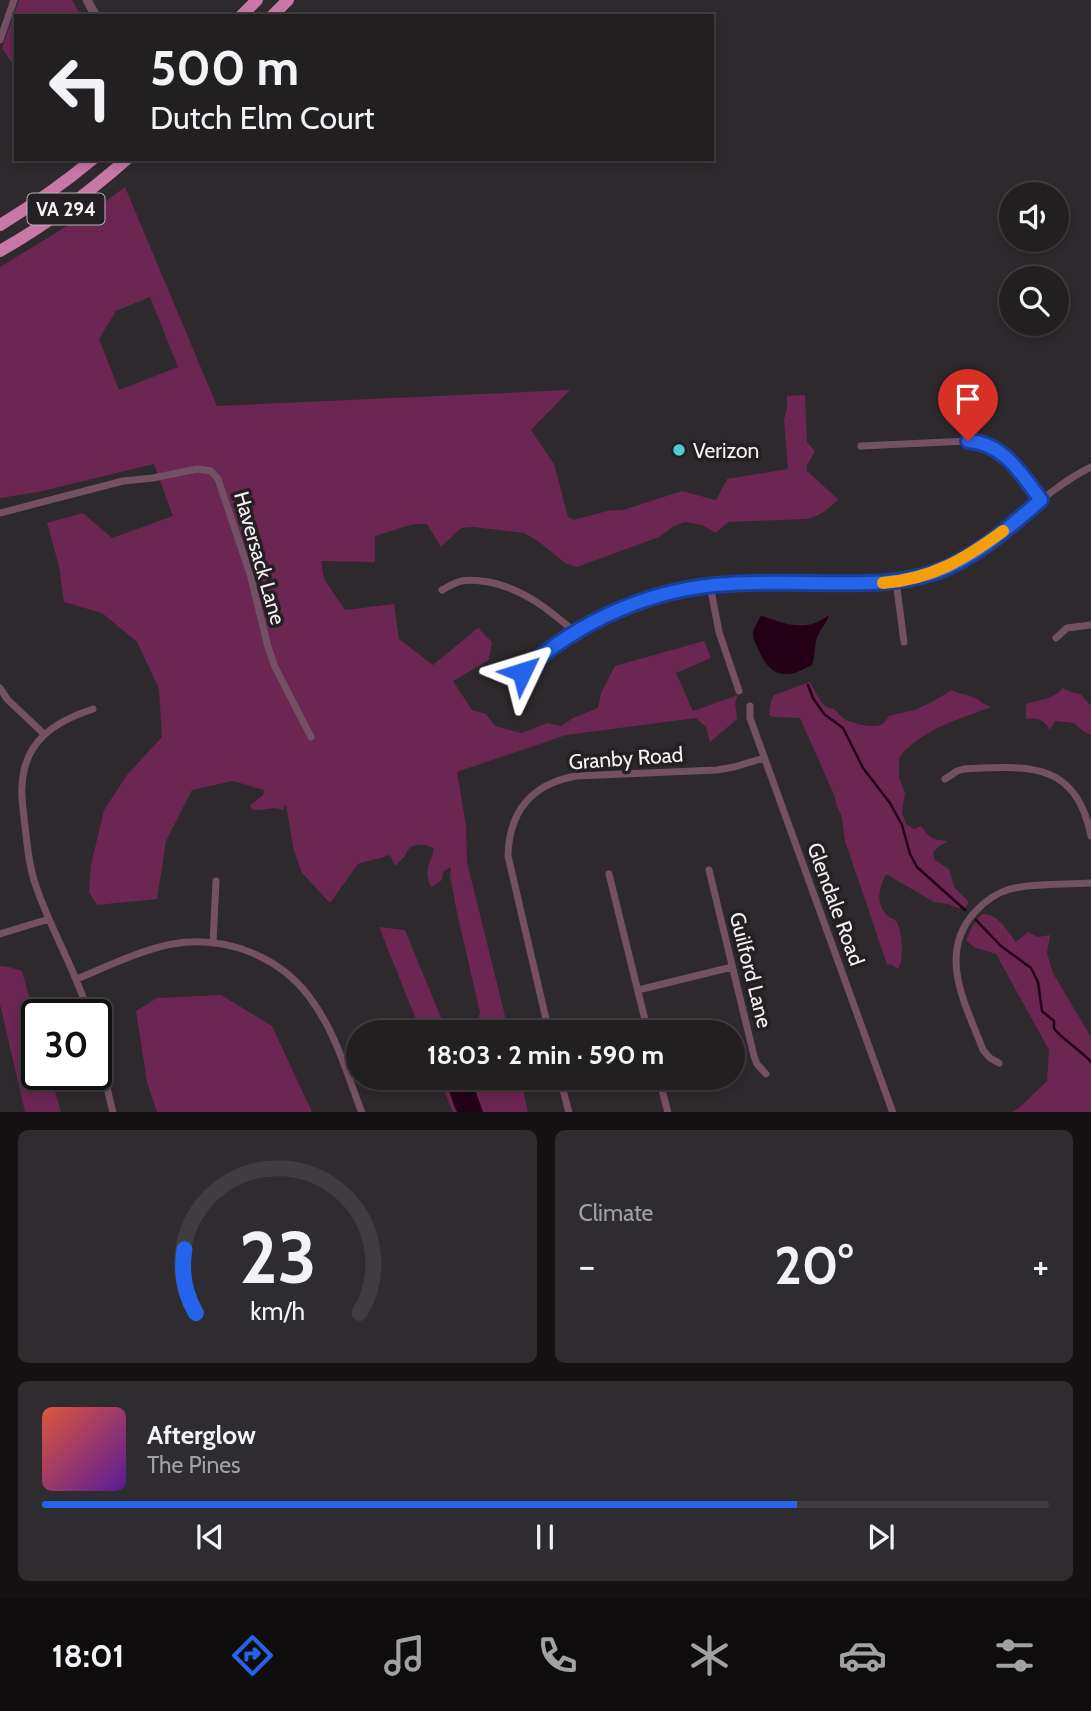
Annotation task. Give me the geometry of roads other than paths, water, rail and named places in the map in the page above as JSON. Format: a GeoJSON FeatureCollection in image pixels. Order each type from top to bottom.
{"type":"FeatureCollection","features":[{"type":"Feature","properties":{"kind":"highway"},"geometry":{"type":"LineString","coordinates":[[243,14],[257,0]]}},
{"type":"Feature","properties":{"kind":"highway"},"geometry":{"type":"LineString","coordinates":[[274,14],[288,0]]}},
{"type":"Feature","properties":{"kind":"highway","name":"VA 294"},"geometry":{"type":"LineString","coordinates":[[0,225],[63,184],[91,161]]}},
{"type":"Feature","properties":{"kind":"highway","name":"VA 294"},"geometry":{"type":"LineString","coordinates":[[0,251],[23,239],[66,209],[125,161]]}},
{"type":"Feature","properties":{"kind":"street"},"geometry":{"type":"LineString","coordinates":[[0,40],[14,0]]}},
{"type":"Feature","properties":{"kind":"street"},"geometry":{"type":"LineString","coordinates":[[861,446],[968,441],[985,443],[1003,454],[1016,467],[1041,500]]}},
{"type":"Feature","properties":{"kind":"street"},"geometry":{"type":"LineString","coordinates":[[522,672],[549,649],[601,617],[671,592],[737,583],[878,583],[934,572],[960,560],[1004,531],[1041,500],[1091,467]]}},
{"type":"Feature","properties":{"kind":"street","name":"Haversack Lane"},"geometry":{"type":"LineString","coordinates":[[0,513],[123,481],[197,470],[211,471],[218,479],[250,575],[275,667],[311,737]]}},
{"type":"Feature","properties":{"kind":"street"},"geometry":{"type":"LineString","coordinates":[[442,590],[460,581],[469,580],[504,586],[539,603],[575,632]]}},
{"type":"Feature","properties":{"kind":"street"},"geometry":{"type":"LineString","coordinates":[[896,581],[904,642]]}},
{"type":"Feature","properties":{"kind":"street"},"geometry":{"type":"LineString","coordinates":[[710,585],[719,632],[739,691]]}},
{"type":"Feature","properties":{"kind":"street"},"geometry":{"type":"LineString","coordinates":[[1056,638],[1068,628],[1091,625]]}},
{"type":"Feature","properties":{"kind":"street"},"geometry":{"type":"LineString","coordinates":[[0,688],[7,699],[44,734]]}},
{"type":"Feature","properties":{"kind":"street","name":"Glendale Road"},"geometry":{"type":"LineString","coordinates":[[750,706],[750,718],[764,758],[893,1112]]}},
{"type":"Feature","properties":{"kind":"street"},"geometry":{"type":"LineString","coordinates":[[84,999],[35,885],[27,845],[22,792],[26,762],[44,734],[66,719],[93,709]]}},
{"type":"Feature","properties":{"kind":"street","name":"Granby Road"},"geometry":{"type":"LineString","coordinates":[[546,1020],[508,856],[514,821],[525,803],[550,783],[565,778],[717,770],[764,758]]}},
{"type":"Feature","properties":{"kind":"street"},"geometry":{"type":"LineString","coordinates":[[945,779],[964,769],[1022,767],[1044,772],[1073,792],[1085,812],[1091,836]]}},
{"type":"Feature","properties":{"kind":"street","name":"Guilford Lane"},"geometry":{"type":"LineString","coordinates":[[709,870],[754,1056],[766,1074]]}},
{"type":"Feature","properties":{"kind":"street"},"geometry":{"type":"LineString","coordinates":[[609,874],[645,1020]]}},
{"type":"Feature","properties":{"kind":"street"},"geometry":{"type":"LineString","coordinates":[[213,943],[216,881]]}},
{"type":"Feature","properties":{"kind":"street"},"geometry":{"type":"LineString","coordinates":[[999,1063],[990,1058],[983,1049],[958,980],[956,955],[966,925],[982,905],[1002,892],[1020,887],[1091,883]]}},
{"type":"Feature","properties":{"kind":"street"},"geometry":{"type":"LineString","coordinates":[[0,934],[49,919]]}},
{"type":"Feature","properties":{"kind":"street"},"geometry":{"type":"LineString","coordinates":[[77,979],[156,948],[186,942],[213,943],[260,956],[285,972],[316,1006],[362,1112]]}},
{"type":"Feature","properties":{"kind":"street"},"geometry":{"type":"LineString","coordinates":[[638,990],[732,967]]}},
{"type":"Feature","properties":{"kind":"street"},"geometry":{"type":"LineString","coordinates":[[108,1090],[113,1112]]}},
{"type":"Feature","properties":{"kind":"street"},"geometry":{"type":"LineString","coordinates":[[563,1090],[569,1112]]}},
{"type":"Feature","properties":{"kind":"street"},"geometry":{"type":"LineString","coordinates":[[662,1090],[668,1112]]}},
{"type":"Feature","properties":{"kind":"waterway"},"geometry":{"type":"LineString","coordinates":[[808,685],[824,714],[843,728],[863,768],[890,803],[902,825],[910,854],[917,867],[965,910]]}},
{"type":"Feature","properties":{"kind":"waterway"},"geometry":{"type":"LineString","coordinates":[[976,920],[1001,946],[1031,968],[1038,982],[1042,1011],[1054,1021],[1056,1031],[1091,1062]]}},
{"type":"Feature","properties":{"kind":"place","name":"Verizon"},"geometry":{"type":"Point","coordinates":[679,450]}}]}
